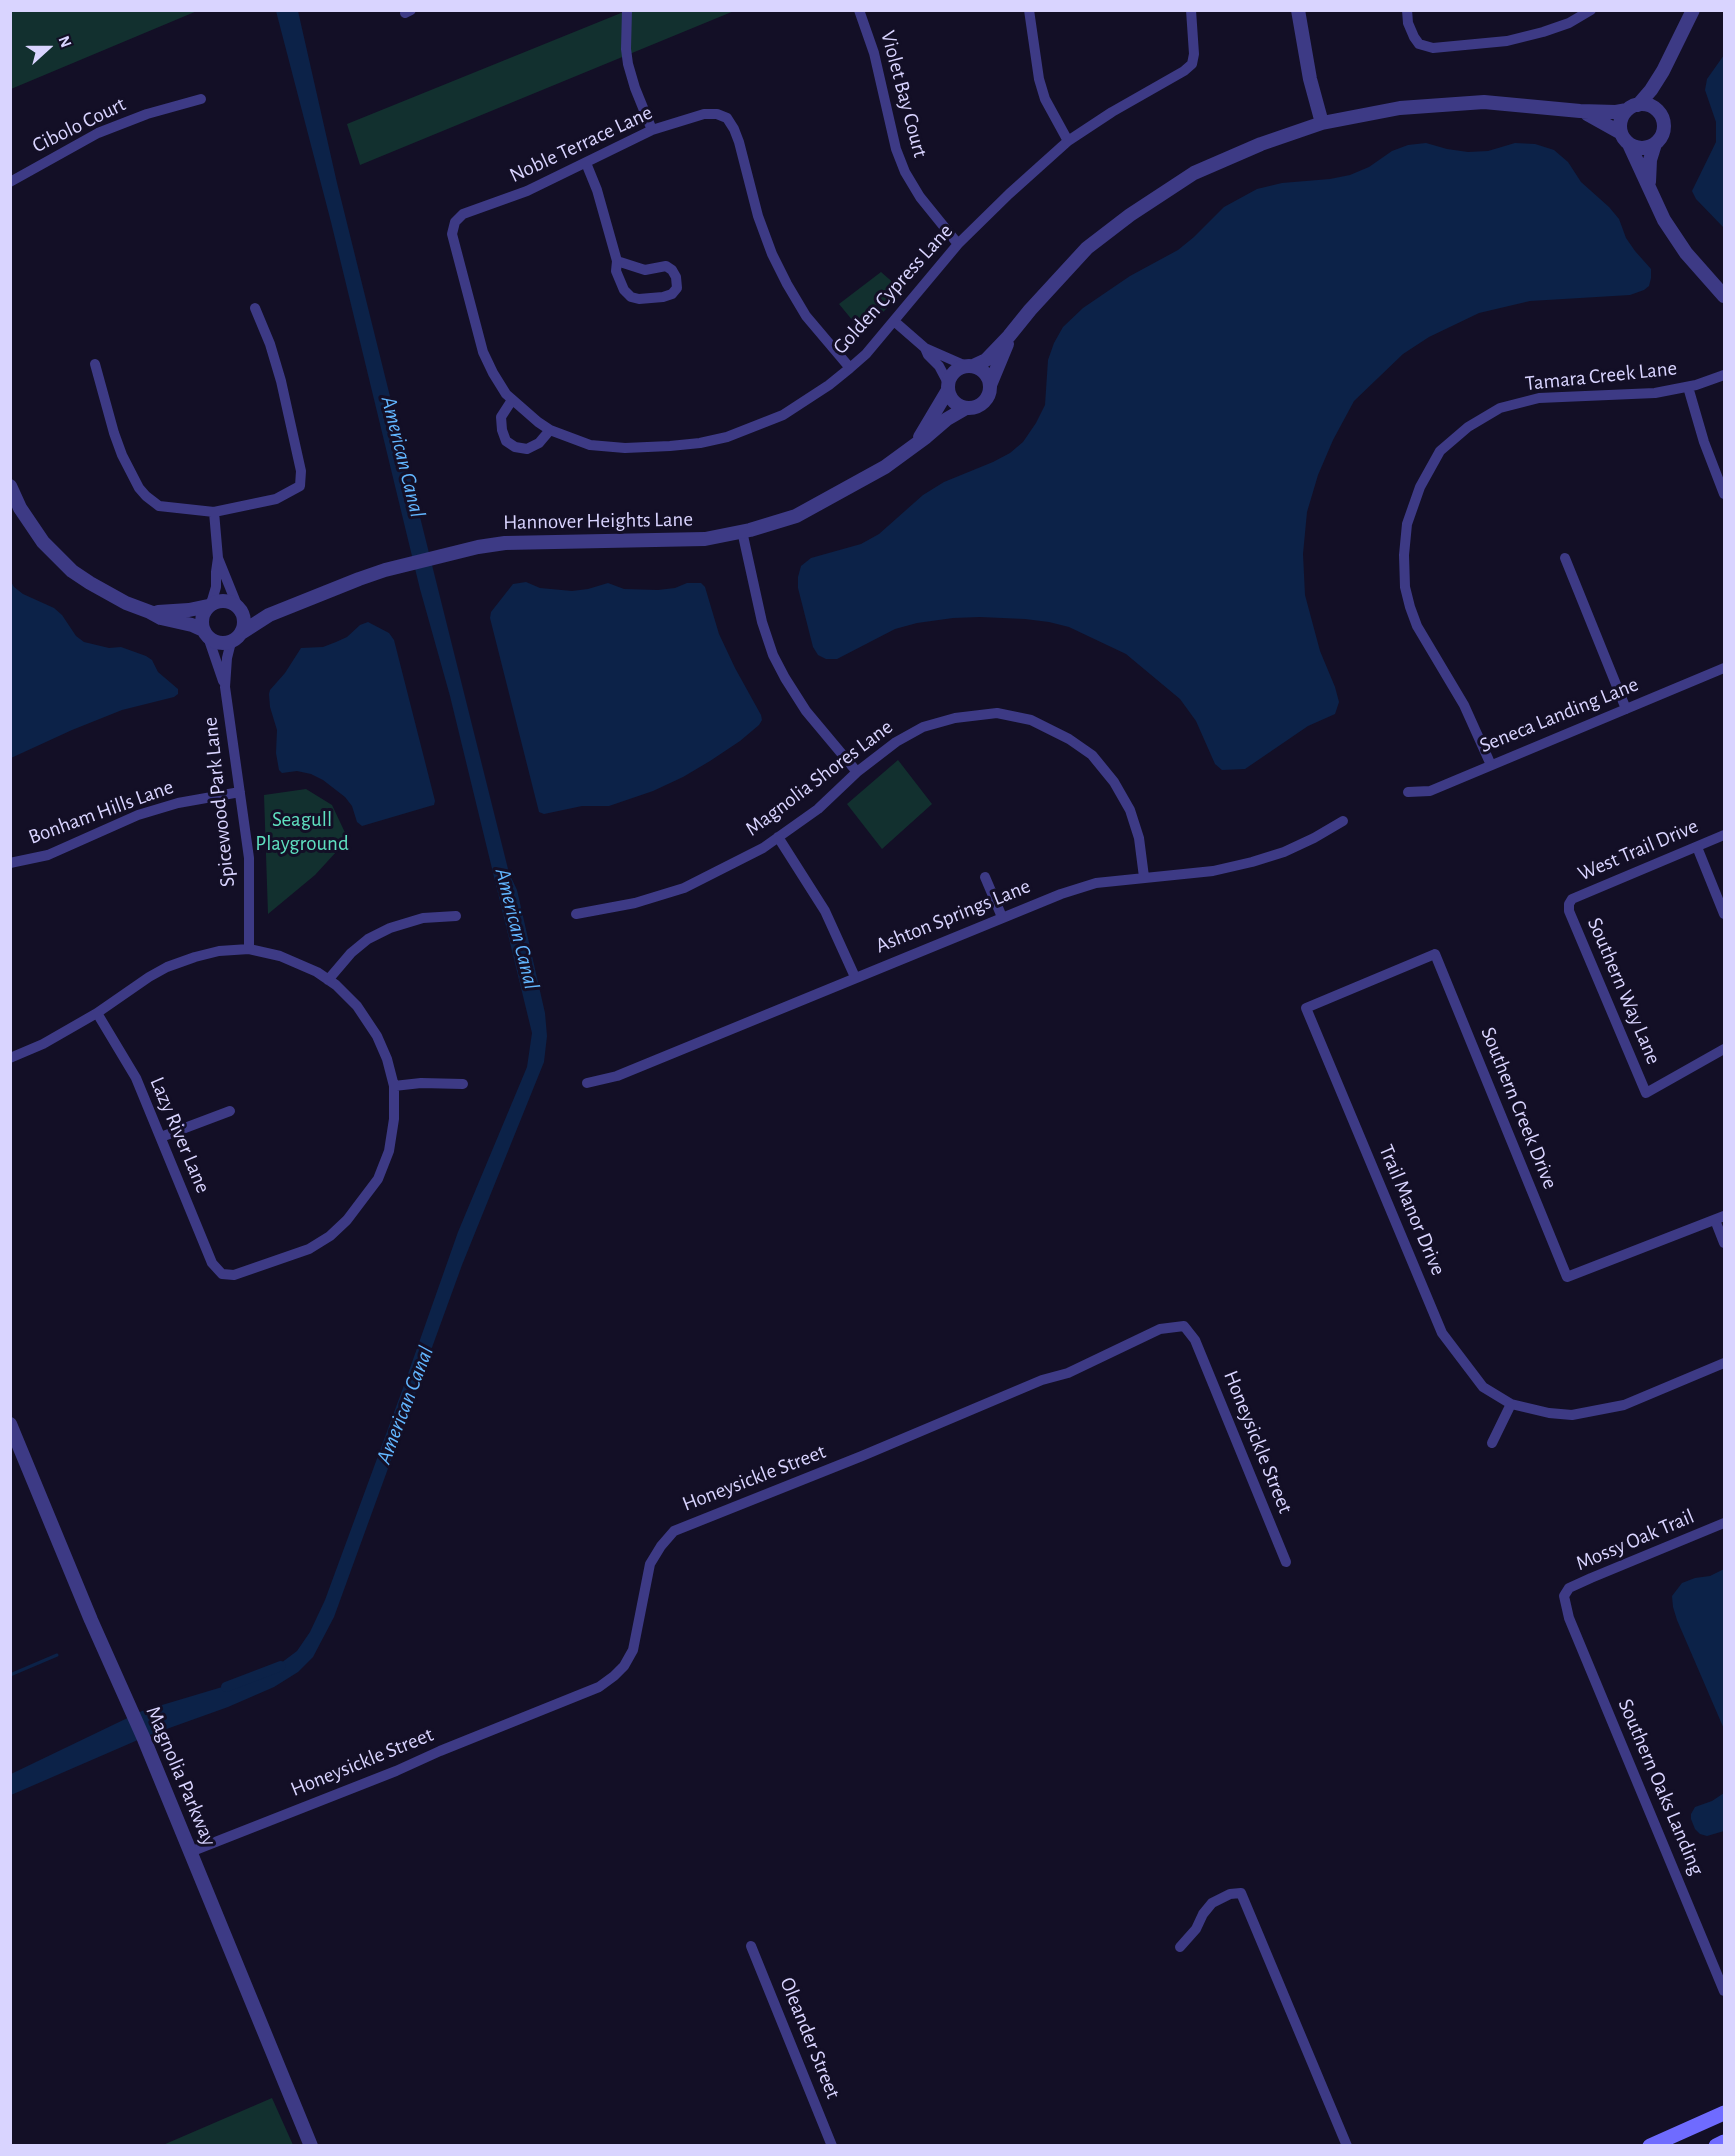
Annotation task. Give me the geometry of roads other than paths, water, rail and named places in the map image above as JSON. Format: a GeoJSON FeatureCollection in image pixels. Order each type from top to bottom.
{"type":"FeatureCollection","features":[{"type":"Feature","properties":{"kind":"main road"},"geometry":{"type":"LineString","coordinates":[[1650,2145],[1725,2114]]}},
{"type":"Feature","properties":{"kind":"main road"},"geometry":{"type":"LineString","coordinates":[[1716,2145],[1725,2142]]}},
{"type":"Feature","properties":{"kind":"street"},"geometry":{"type":"LineString","coordinates":[[627,10],[628,64],[652,130]]}},
{"type":"Feature","properties":{"kind":"street","name":"Violet Bay Court"},"geometry":{"type":"LineString","coordinates":[[859,10],[874,53],[896,149],[905,172],[920,197],[958,244]]}},
{"type":"Feature","properties":{"kind":"street"},"geometry":{"type":"LineString","coordinates":[[1029,10],[1039,79],[1045,99],[1068,141]]}},
{"type":"Feature","properties":{"kind":"street","name":"Golden Cypress Lane"},"geometry":{"type":"LineString","coordinates":[[455,222],[452,234],[483,352],[493,373],[512,400],[538,422],[550,430],[590,445],[625,448],[700,443],[727,437],[783,415],[808,400],[850,368],[866,354],[958,244],[1068,141],[1192,64],[1194,54],[1191,10]]}},
{"type":"Feature","properties":{"kind":"street"},"geometry":{"type":"LineString","coordinates":[[1298,10],[1310,79],[1322,123]]}},
{"type":"Feature","properties":{"kind":"street"},"geometry":{"type":"LineString","coordinates":[[1407,10],[1408,23],[1413,37],[1419,44],[1433,48],[1507,40],[1560,26],[1591,10]]}},
{"type":"Feature","properties":{"kind":"street"},"geometry":{"type":"LineString","coordinates":[[1693,10],[1651,90],[1621,121],[1625,138],[1664,220],[1676,239],[1725,296]]}},
{"type":"Feature","properties":{"kind":"street"},"geometry":{"type":"LineString","coordinates":[[1650,190],[1650,160],[1664,126],[1659,113],[1663,71]]}},
{"type":"Feature","properties":{"kind":"street","name":"Cibolo Court"},"geometry":{"type":"LineString","coordinates":[[10,182],[98,133],[147,114],[201,99]]}},
{"type":"Feature","properties":{"kind":"street","name":"Hannover Heights Lane"},"geometry":{"type":"LineString","coordinates":[[915,443],[932,419],[954,371],[986,360],[1087,248],[1130,215],[1194,173],[1261,144],[1322,123],[1400,108],[1484,102],[1580,111],[1616,112],[1632,108]]}},
{"type":"Feature","properties":{"kind":"street"},"geometry":{"type":"LineString","coordinates":[[1632,108],[1650,106],[1659,113]]}},
{"type":"Feature","properties":{"kind":"street","name":"Hannover Heights Lane"},"geometry":{"type":"LineString","coordinates":[[1580,111],[1625,138]]}},
{"type":"Feature","properties":{"kind":"street","name":"Noble Terrace Lane"},"geometry":{"type":"LineString","coordinates":[[455,222],[463,214],[527,191],[652,130],[704,114],[717,114],[727,118],[734,129],[758,216],[782,274],[806,316],[850,368]]}},
{"type":"Feature","properties":{"kind":"street"},"geometry":{"type":"LineString","coordinates":[[1625,138],[1642,148],[1655,144]]}},
{"type":"Feature","properties":{"kind":"street"},"geometry":{"type":"LineString","coordinates":[[586,163],[597,190],[616,261],[616,271],[624,290],[631,297],[639,299],[663,297],[672,294],[677,288],[676,276],[666,266],[645,270],[616,261]]}},
{"type":"Feature","properties":{"kind":"street"},"geometry":{"type":"LineString","coordinates":[[95,364],[105,406],[122,455],[139,488],[159,506],[214,512],[276,498],[300,486],[301,471],[281,381],[270,344],[255,308]]}},
{"type":"Feature","properties":{"kind":"street"},"geometry":{"type":"LineString","coordinates":[[894,321],[925,348],[984,372],[990,385]]}},
{"type":"Feature","properties":{"kind":"street","name":"Hannover Heights Lane"},"geometry":{"type":"LineString","coordinates":[[236,637],[269,615],[359,579],[449,554],[505,543],[705,539],[742,531],[805,511],[885,467],[946,419],[966,408],[981,405],[986,399],[1010,336]]}},
{"type":"Feature","properties":{"kind":"street"},"geometry":{"type":"LineString","coordinates":[[925,348],[928,355],[939,366],[953,401],[966,408]]}},
{"type":"Feature","properties":{"kind":"street","name":"Tamara Creek Lane"},"geometry":{"type":"LineString","coordinates":[[1491,765],[1464,705],[1417,626],[1405,587],[1404,555],[1407,524],[1420,487],[1440,451],[1468,427],[1500,408],[1539,398],[1655,393],[1688,387],[1725,375]]}},
{"type":"Feature","properties":{"kind":"street"},"geometry":{"type":"LineString","coordinates":[[1688,387],[1704,442],[1725,494]]}},
{"type":"Feature","properties":{"kind":"street"},"geometry":{"type":"LineString","coordinates":[[512,400],[501,417],[506,441],[515,447],[527,449],[539,442],[550,430]]}},
{"type":"Feature","properties":{"kind":"street"},"geometry":{"type":"LineString","coordinates":[[10,486],[20,508],[32,526],[58,558],[72,571],[126,603],[161,618],[192,625],[219,643],[236,637],[244,622],[219,558],[214,512]]}},
{"type":"Feature","properties":{"kind":"street"},"geometry":{"type":"LineString","coordinates":[[742,531],[762,622],[773,655],[806,711],[857,772]]}},
{"type":"Feature","properties":{"kind":"street"},"geometry":{"type":"LineString","coordinates":[[206,634],[202,615],[210,605],[216,587],[219,558]]}},
{"type":"Feature","properties":{"kind":"street"},"geometry":{"type":"LineString","coordinates":[[1565,558],[1626,709]]}},
{"type":"Feature","properties":{"kind":"street"},"geometry":{"type":"LineString","coordinates":[[150,612],[189,610],[224,600],[257,615],[269,615]]}},
{"type":"Feature","properties":{"kind":"street","name":"Spicewood Park Lane"},"geometry":{"type":"LineString","coordinates":[[206,634],[225,687],[240,792],[249,858],[249,949]]}},
{"type":"Feature","properties":{"kind":"street","name":"Spicewood Park Lane"},"geometry":{"type":"LineString","coordinates":[[225,687],[227,658],[236,637]]}},
{"type":"Feature","properties":{"kind":"street","name":"Seneca Landing Lane"},"geometry":{"type":"LineString","coordinates":[[1408,792],[1430,791],[1725,668]]}},
{"type":"Feature","properties":{"kind":"street","name":"Magnolia Shores Lane"},"geometry":{"type":"LineString","coordinates":[[576,914],[635,903],[684,888],[763,848],[818,809],[857,772],[896,742],[923,727],[955,718],[997,713],[1031,720],[1069,739],[1092,755],[1114,782],[1130,810],[1139,838],[1144,877]]}},
{"type":"Feature","properties":{"kind":"street","name":"Bonham Hills Lane"},"geometry":{"type":"LineString","coordinates":[[10,863],[48,855],[138,815],[178,803],[240,792]]}},
{"type":"Feature","properties":{"kind":"street","name":"Ashton Springs Lane"},"geometry":{"type":"LineString","coordinates":[[587,1083],[617,1076],[1002,916],[1061,894],[1096,884],[1213,871],[1252,862],[1284,852],[1343,821]]}},
{"type":"Feature","properties":{"kind":"street","name":"West Trail Drive"},"geometry":{"type":"LineString","coordinates":[[1569,904],[1572,899],[1725,836]]}},
{"type":"Feature","properties":{"kind":"street"},"geometry":{"type":"LineString","coordinates":[[778,837],[825,911],[855,977]]}},
{"type":"Feature","properties":{"kind":"street"},"geometry":{"type":"LineString","coordinates":[[1697,847],[1725,914]]}},
{"type":"Feature","properties":{"kind":"street"},"geometry":{"type":"LineString","coordinates":[[985,877],[1002,916]]}},
{"type":"Feature","properties":{"kind":"street","name":"Southern Way Lane"},"geometry":{"type":"LineString","coordinates":[[1569,904],[1569,911],[1646,1093],[1725,1049]]}},
{"type":"Feature","properties":{"kind":"street"},"geometry":{"type":"LineString","coordinates":[[328,980],[351,953],[368,939],[390,928],[423,918],[456,916]]}},
{"type":"Feature","properties":{"kind":"street"},"geometry":{"type":"LineString","coordinates":[[10,1058],[43,1044],[97,1013],[167,967],[219,951],[249,949],[280,956],[316,972],[357,1006],[377,1036],[387,1059],[394,1086],[421,1083],[464,1084]]}},
{"type":"Feature","properties":{"kind":"street","name":"Trail Manor Drive"},"geometry":{"type":"LineString","coordinates":[[1435,954],[1306,1008],[1442,1333],[1483,1387],[1511,1404],[1549,1413],[1572,1415],[1624,1405],[1725,1363]]}},
{"type":"Feature","properties":{"kind":"street","name":"Southern Creek Drive"},"geometry":{"type":"LineString","coordinates":[[1435,954],[1567,1277],[1720,1218]]}},
{"type":"Feature","properties":{"kind":"street","name":"Lazy River Lane"},"geometry":{"type":"LineString","coordinates":[[97,1013],[136,1078],[212,1263],[222,1274],[234,1275],[309,1249],[347,1220],[378,1179],[389,1151],[394,1119],[394,1086]]}},
{"type":"Feature","properties":{"kind":"street"},"geometry":{"type":"LineString","coordinates":[[161,1137],[230,1111]]}},
{"type":"Feature","properties":{"kind":"street"},"geometry":{"type":"LineString","coordinates":[[1720,1218],[1725,1243]]}},
{"type":"Feature","properties":{"kind":"street","name":"Honeysickle Street"},"geometry":{"type":"LineString","coordinates":[[190,1852],[396,1771],[599,1687],[624,1666],[633,1650],[650,1564],[661,1546],[675,1531],[1042,1380],[1068,1373],[1160,1329],[1185,1326],[1195,1340],[1286,1562]]}},
{"type":"Feature","properties":{"kind":"street"},"geometry":{"type":"LineString","coordinates":[[1492,1443],[1511,1404]]}},
{"type":"Feature","properties":{"kind":"street","name":"Magnolia Parkway"},"geometry":{"type":"LineString","coordinates":[[10,1424],[87,1610],[144,1739],[310,2145]]}},
{"type":"Feature","properties":{"kind":"street","name":"Mossy Oak Trail"},"geometry":{"type":"LineString","coordinates":[[1564,1596],[1569,1588],[1591,1578],[1725,1523]]}},
{"type":"Feature","properties":{"kind":"street","name":"Southern Oaks Landing"},"geometry":{"type":"LineString","coordinates":[[1564,1596],[1569,1618],[1725,1991]]}},
{"type":"Feature","properties":{"kind":"street"},"geometry":{"type":"LineString","coordinates":[[1180,1947],[1196,1929],[1203,1914],[1212,1903],[1230,1894],[1240,1893],[1347,2145]]}},
{"type":"Feature","properties":{"kind":"street","name":"Oleander Street"},"geometry":{"type":"LineString","coordinates":[[751,1946],[832,2145]]}},
{"type":"Feature","properties":{"kind":"water","name":"American Canal"},"geometry":{"type":"Polygon","coordinates":[[[276,11],[298,11],[337,183],[412,485],[509,873],[517,890],[545,1013],[547,1036],[544,1062],[462,1265],[334,1617],[313,1657],[298,1672],[274,1687],[228,1707],[147,1736],[11,1795],[11,1774],[142,1711],[259,1676],[297,1651],[310,1632],[325,1600],[458,1232],[527,1067],[532,1033],[450,696],[420,589],[331,222],[276,11]]]}},
{"type":"Feature","properties":{"kind":"water"},"geometry":{"type":"Polygon","coordinates":[[[1724,55],[1724,228],[1696,199],[1692,191],[1716,142],[1716,122],[1705,90],[1707,79],[1724,55]]]}},
{"type":"Feature","properties":{"kind":"water"},"geometry":{"type":"Polygon","coordinates":[[[1426,143],[1468,152],[1488,151],[1515,143],[1535,144],[1554,150],[1568,162],[1581,182],[1619,219],[1626,238],[1651,269],[1651,278],[1649,286],[1630,295],[1530,301],[1479,313],[1429,337],[1403,354],[1354,401],[1333,440],[1318,475],[1307,512],[1303,554],[1305,595],[1320,651],[1339,702],[1335,714],[1308,726],[1245,769],[1222,770],[1215,764],[1196,721],[1180,699],[1126,654],[1069,627],[1025,619],[953,618],[895,629],[837,659],[826,659],[818,655],[813,647],[798,588],[801,566],[811,558],[861,544],[879,534],[923,495],[944,482],[1010,453],[1023,442],[1045,405],[1048,360],[1054,343],[1063,327],[1083,308],[1130,276],[1178,250],[1224,207],[1257,189],[1282,183],[1350,175],[1369,167],[1392,151],[1408,145],[1426,143]]]}},
{"type":"Feature","properties":{"kind":"water"},"geometry":{"type":"Polygon","coordinates":[[[10,580],[14,587],[23,594],[54,608],[62,615],[76,636],[84,642],[109,648],[121,647],[152,660],[158,672],[178,689],[178,694],[122,710],[11,758],[10,580]]]}},
{"type":"Feature","properties":{"kind":"water"},"geometry":{"type":"Polygon","coordinates":[[[526,582],[540,588],[572,591],[608,583],[624,589],[658,590],[675,588],[687,583],[701,583],[705,587],[719,634],[762,720],[740,741],[710,761],[653,791],[609,806],[582,806],[544,814],[539,812],[490,618],[491,612],[513,584],[526,582]]]}},
{"type":"Feature","properties":{"kind":"water"},"geometry":{"type":"Polygon","coordinates":[[[368,622],[389,633],[394,640],[435,801],[434,805],[362,826],[357,822],[352,806],[345,797],[323,780],[311,774],[297,771],[282,773],[279,770],[276,753],[277,730],[270,707],[269,694],[301,648],[323,647],[336,642],[368,622]]]}},
{"type":"Feature","properties":{"kind":"water"},"geometry":{"type":"Polygon","coordinates":[[[1724,1569],[1724,1729],[1677,1620],[1672,1596],[1682,1583],[1710,1576],[1724,1569]]]}},
{"type":"Feature","properties":{"kind":"water"},"geometry":{"type":"Polygon","coordinates":[[[1724,1793],[1724,1831],[1707,1836],[1700,1834],[1691,1819],[1695,1807],[1712,1801],[1724,1793]]]}},
{"type":"Feature","properties":{"kind":"waterway"},"geometry":{"type":"LineString","coordinates":[[10,1675],[57,1655]]}},
{"type":"Feature","properties":{"kind":"waterway","name":"American Canal"},"geometry":{"type":"LineString","coordinates":[[226,1687],[281,1666]]}},
{"type":"Feature","properties":{"kind":"park label","name":"Seagull Playground"},"geometry":{"type":"Point","coordinates":[302,832]}}]}
